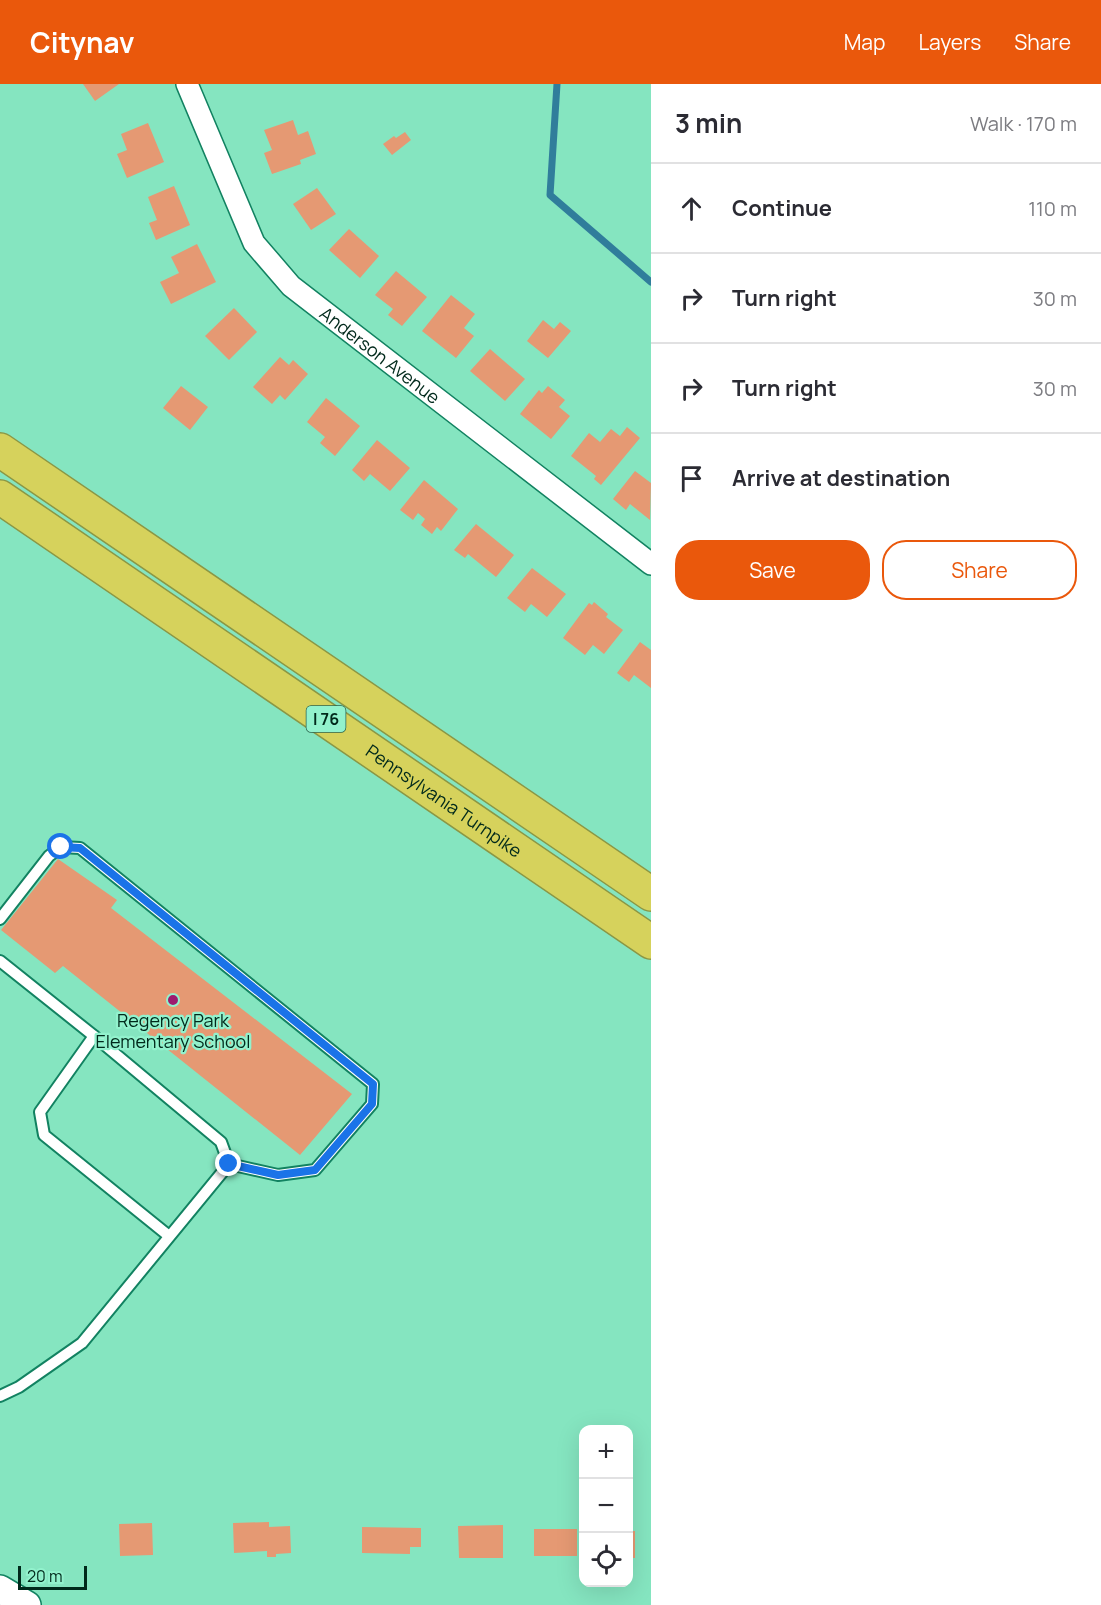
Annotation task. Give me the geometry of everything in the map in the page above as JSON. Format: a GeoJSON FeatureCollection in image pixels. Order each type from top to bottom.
{"type":"FeatureCollection","features":[{"type":"Feature","properties":{"kind":"highway","name":"I 76"},"geometry":{"type":"LineString","coordinates":[[0,450],[651,894]]}},
{"type":"Feature","properties":{"kind":"highway","name":"Pennsylvania Turnpike"},"geometry":{"type":"LineString","coordinates":[[0,497],[651,942]]}},
{"type":"Feature","properties":{"kind":"street","name":"Anderson Avenue"},"geometry":{"type":"LineString","coordinates":[[186,84],[254,243],[291,286],[651,564]]}},
{"type":"Feature","properties":{"kind":"street"},"geometry":{"type":"LineString","coordinates":[[0,1589],[27,1605]]}},
{"type":"Feature","properties":{"kind":"lane"},"geometry":{"type":"LineString","coordinates":[[0,919],[49,856],[61,847],[80,848],[373,1084],[372,1104],[315,1170],[278,1175],[229,1164]]}},
{"type":"Feature","properties":{"kind":"lane"},"geometry":{"type":"LineString","coordinates":[[0,961],[221,1142],[229,1164]]}},
{"type":"Feature","properties":{"kind":"lane"},"geometry":{"type":"LineString","coordinates":[[94,1036],[40,1112],[44,1135],[169,1236]]}},
{"type":"Feature","properties":{"kind":"lane"},"geometry":{"type":"LineString","coordinates":[[0,1396],[19,1387],[82,1343],[229,1164]]}},
{"type":"Feature","properties":{"kind":"building"},"geometry":{"type":"Polygon","coordinates":[[[83,84],[119,84],[95,101],[83,84]]]}},
{"type":"Feature","properties":{"kind":"building"},"geometry":{"type":"Polygon","coordinates":[[[293,120],[298,135],[308,131],[316,154],[300,160],[301,164],[272,174],[264,153],[272,150],[264,130],[293,120]]]}},
{"type":"Feature","properties":{"kind":"building"},"geometry":{"type":"Polygon","coordinates":[[[148,123],[164,162],[127,178],[117,154],[127,150],[121,134],[148,123]]]}},
{"type":"Feature","properties":{"kind":"building"},"geometry":{"type":"Polygon","coordinates":[[[405,132],[411,140],[392,155],[383,144],[405,132]]]}},
{"type":"Feature","properties":{"kind":"building"},"geometry":{"type":"Polygon","coordinates":[[[174,186],[190,225],[156,240],[149,223],[157,220],[148,197],[174,186]]]}},
{"type":"Feature","properties":{"kind":"building"},"geometry":{"type":"Polygon","coordinates":[[[317,188],[336,214],[311,230],[293,204],[317,188]]]}},
{"type":"Feature","properties":{"kind":"building"},"geometry":{"type":"Polygon","coordinates":[[[349,229],[379,256],[360,278],[329,250],[349,229]]]}},
{"type":"Feature","properties":{"kind":"building"},"geometry":{"type":"Polygon","coordinates":[[[197,244],[216,282],[171,304],[160,282],[179,273],[171,257],[197,244]]]}},
{"type":"Feature","properties":{"kind":"building"},"geometry":{"type":"Polygon","coordinates":[[[396,271],[427,297],[402,326],[388,315],[393,309],[375,295],[396,271]]]}},
{"type":"Feature","properties":{"kind":"building"},"geometry":{"type":"Polygon","coordinates":[[[451,295],[475,314],[464,328],[474,336],[456,358],[422,331],[451,295]]]}},
{"type":"Feature","properties":{"kind":"building"},"geometry":{"type":"Polygon","coordinates":[[[234,308],[257,332],[229,360],[205,336],[234,308]]]}},
{"type":"Feature","properties":{"kind":"building"},"geometry":{"type":"Polygon","coordinates":[[[543,320],[554,329],[560,322],[571,331],[548,358],[527,341],[543,320]]]}},
{"type":"Feature","properties":{"kind":"building"},"geometry":{"type":"Polygon","coordinates":[[[490,349],[525,379],[505,401],[470,371],[490,349]]]}},
{"type":"Feature","properties":{"kind":"building"},"geometry":{"type":"Polygon","coordinates":[[[280,357],[289,365],[293,360],[308,374],[285,400],[280,395],[272,404],[253,387],[280,357]]]}},
{"type":"Feature","properties":{"kind":"building"},"geometry":{"type":"Polygon","coordinates":[[[181,386],[208,407],[190,430],[163,408],[181,386]]]}},
{"type":"Feature","properties":{"kind":"building"},"geometry":{"type":"Polygon","coordinates":[[[548,386],[565,400],[559,407],[570,416],[551,439],[520,414],[539,390],[542,393],[548,386]]]}},
{"type":"Feature","properties":{"kind":"building"},"geometry":{"type":"Polygon","coordinates":[[[326,398],[360,426],[335,456],[320,443],[325,437],[307,422],[326,398]]]}},
{"type":"Feature","properties":{"kind":"building"},"geometry":{"type":"Polygon","coordinates":[[[627,427],[640,438],[601,485],[594,479],[596,476],[571,456],[589,433],[600,442],[611,429],[620,436],[627,427]]]}},
{"type":"Feature","properties":{"kind":"building"},"geometry":{"type":"Polygon","coordinates":[[[377,440],[410,468],[390,491],[370,474],[364,481],[352,470],[377,440]]]}},
{"type":"Feature","properties":{"kind":"building"},"geometry":{"type":"Polygon","coordinates":[[[635,471],[651,483],[650,520],[630,504],[626,510],[613,499],[635,471]]]}},
{"type":"Feature","properties":{"kind":"building"},"geometry":{"type":"Polygon","coordinates":[[[424,480],[458,509],[441,531],[437,527],[432,534],[421,525],[425,519],[418,513],[413,520],[400,510],[424,480]]]}},
{"type":"Feature","properties":{"kind":"building"},"geometry":{"type":"Polygon","coordinates":[[[476,524],[514,555],[496,577],[468,554],[465,558],[454,550],[476,524]]]}},
{"type":"Feature","properties":{"kind":"building"},"geometry":{"type":"Polygon","coordinates":[[[532,568],[566,594],[547,617],[531,604],[525,612],[507,598],[532,568]]]}},
{"type":"Feature","properties":{"kind":"building"},"geometry":{"type":"Polygon","coordinates":[[[594,602],[608,614],[606,617],[623,630],[604,654],[593,645],[585,655],[563,638],[589,603],[592,605],[594,602]]]}},
{"type":"Feature","properties":{"kind":"building"},"geometry":{"type":"Polygon","coordinates":[[[640,642],[651,650],[651,688],[634,675],[629,682],[617,673],[640,642]]]}},
{"type":"Feature","properties":{"kind":"building"},"geometry":{"type":"Polygon","coordinates":[[[58,859],[117,900],[111,908],[352,1094],[300,1155],[63,966],[55,973],[1,930],[58,859]]]}},
{"type":"Feature","properties":{"kind":"building"},"geometry":{"type":"Polygon","coordinates":[[[269,1522],[269,1527],[290,1526],[291,1553],[267,1557],[267,1551],[234,1553],[233,1523],[269,1522]]]}},
{"type":"Feature","properties":{"kind":"building"},"geometry":{"type":"Polygon","coordinates":[[[152,1523],[153,1555],[120,1556],[119,1524],[152,1523]]]}},
{"type":"Feature","properties":{"kind":"building"},"geometry":{"type":"Polygon","coordinates":[[[503,1525],[503,1558],[459,1558],[458,1526],[503,1525]]]}},
{"type":"Feature","properties":{"kind":"building"},"geometry":{"type":"Polygon","coordinates":[[[362,1527],[421,1528],[421,1547],[410,1547],[410,1554],[362,1553],[362,1527]]]}},
{"type":"Feature","properties":{"kind":"building"},"geometry":{"type":"Polygon","coordinates":[[[534,1529],[577,1529],[577,1556],[534,1556],[534,1529]]]}},
{"type":"Feature","properties":{"kind":"building"},"geometry":{"type":"Polygon","coordinates":[[[633,1531],[635,1531],[635,1558],[633,1558],[633,1531]]]}},
{"type":"Feature","properties":{"kind":"waterway"},"geometry":{"type":"LineString","coordinates":[[557,84],[550,195],[651,282]]}},
{"type":"Feature","properties":{"kind":"place","name":"Regency Park Elementary School"},"geometry":{"type":"Point","coordinates":[173,1000]}},
{"type":"Feature","properties":{"kind":"route"},"geometry":{"type":"LineString","coordinates":[[61,847],[80,848],[373,1084],[372,1104],[315,1170],[278,1175],[229,1164]]}}]}
